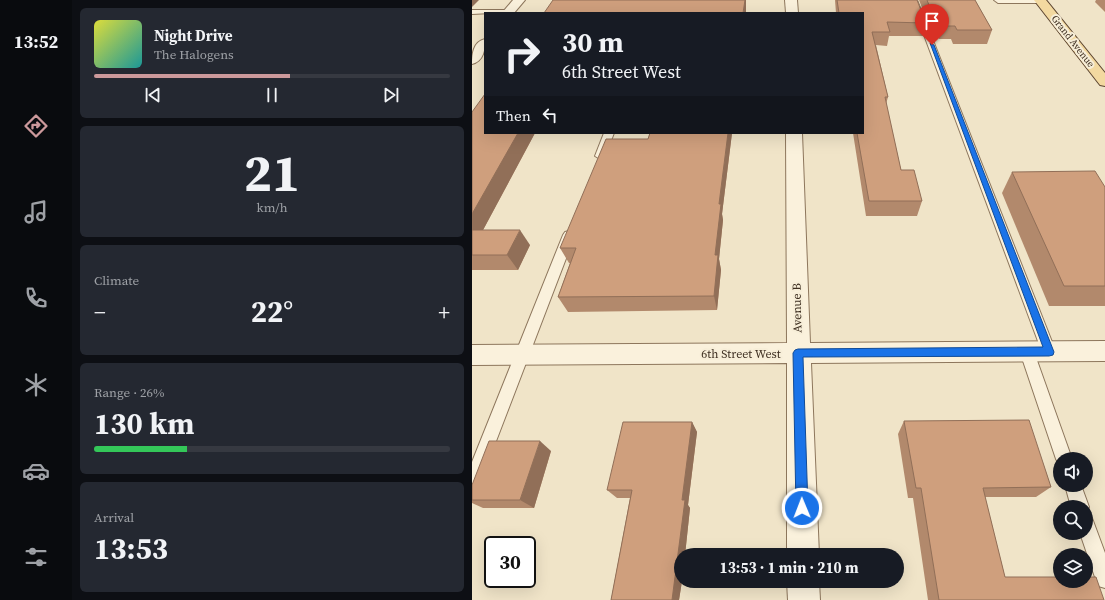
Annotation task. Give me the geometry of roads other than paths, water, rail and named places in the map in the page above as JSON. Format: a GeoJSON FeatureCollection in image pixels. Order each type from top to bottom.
{"type":"FeatureCollection","features":[{"type":"Feature","properties":{"kind":"main road","name":"Grand Avenue"},"geometry":{"type":"LineString","coordinates":[[1041,0],[1105,82]]}},
{"type":"Feature","properties":{"kind":"street"},"geometry":{"type":"LineString","coordinates":[[509,12],[518,0]]}},
{"type":"Feature","properties":{"kind":"street"},"geometry":{"type":"LineString","coordinates":[[792,0],[792,12]]}},
{"type":"Feature","properties":{"kind":"street"},"geometry":{"type":"LineString","coordinates":[[472,60],[484,44]]}},
{"type":"Feature","properties":{"kind":"street","name":"Avenue B"},"geometry":{"type":"LineString","coordinates":[[794,134],[803,548]]}},
{"type":"Feature","properties":{"kind":"street","name":"6th Street West"},"geometry":{"type":"LineString","coordinates":[[472,355],[1105,351]]}},
{"type":"Feature","properties":{"kind":"street"},"geometry":{"type":"LineString","coordinates":[[803,588],[804,600]]}},
{"type":"Feature","properties":{"kind":"lane"},"geometry":{"type":"LineString","coordinates":[[914,0],[1038,352],[1062,452]]}},
{"type":"Feature","properties":{"kind":"lane"},"geometry":{"type":"LineString","coordinates":[[997,0],[1041,0]]}},
{"type":"Feature","properties":{"kind":"lane"},"geometry":{"type":"LineString","coordinates":[[472,12],[509,12]]}},
{"type":"Feature","properties":{"kind":"lane"},"geometry":{"type":"LineString","coordinates":[[594,170],[609,134]]}},
{"type":"Feature","properties":{"kind":"lane"},"geometry":{"type":"LineString","coordinates":[[472,483],[574,221]]}},
{"type":"Feature","properties":{"kind":"lane"},"geometry":{"type":"LineString","coordinates":[[1092,540],[1105,579]]}}]}
